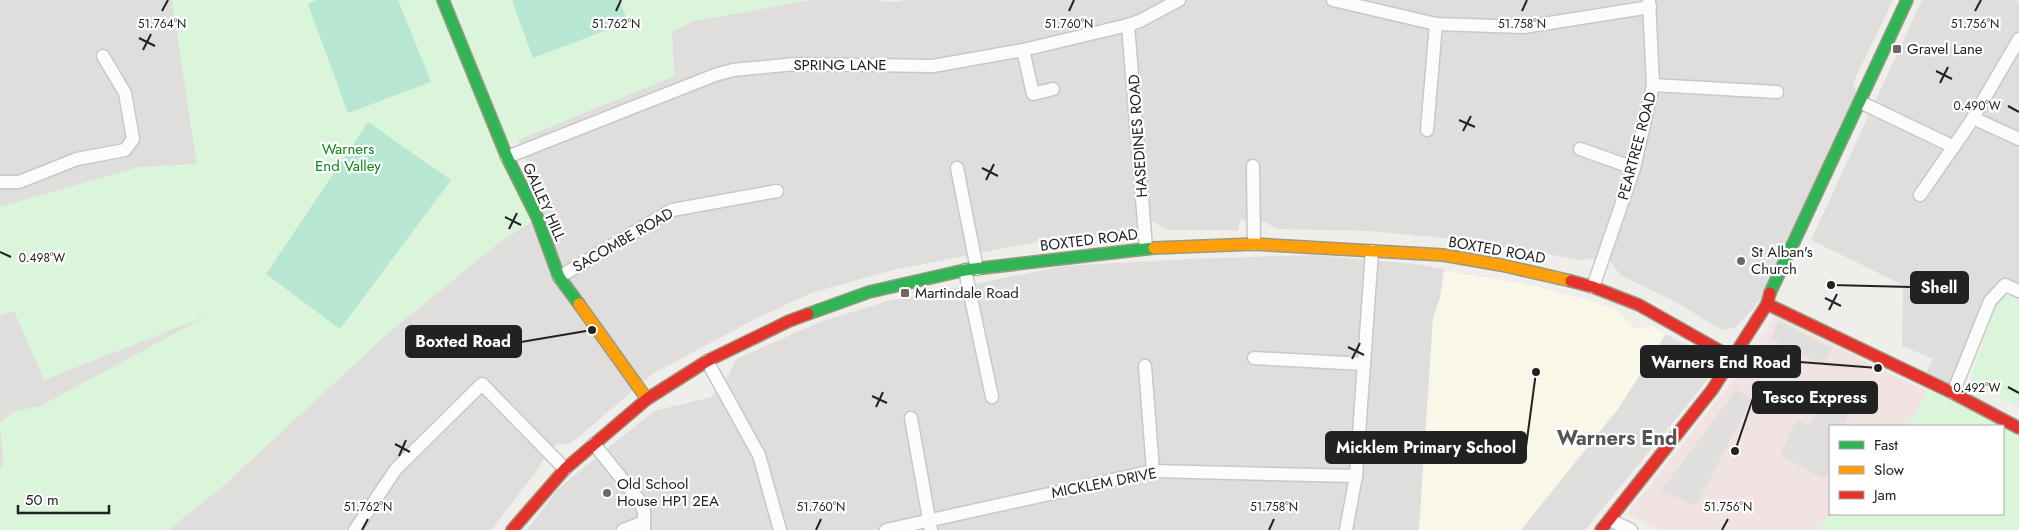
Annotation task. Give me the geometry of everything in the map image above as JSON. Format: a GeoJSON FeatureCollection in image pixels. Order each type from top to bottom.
{"type":"FeatureCollection","features":[{"type":"Feature","properties":{"kind":"street","name":"GALLEY HILL"},"geometry":{"type":"LineString","coordinates":[[443,0],[507,157],[536,217],[559,277],[647,399]]}},
{"type":"Feature","properties":{"kind":"street","name":"SPRING LANE"},"geometry":{"type":"LineString","coordinates":[[507,157],[715,75],[733,70],[795,64],[933,66],[1023,50],[1128,25],[1140,21],[1179,0]]}},
{"type":"Feature","properties":{"kind":"street"},"geometry":{"type":"LineString","coordinates":[[1332,0],[1436,24],[1524,27],[1650,3]]}},
{"type":"Feature","properties":{"kind":"street"},"geometry":{"type":"LineString","coordinates":[[1601,530],[1712,390],[1731,357],[1767,304],[1772,287],[1907,0]]}},
{"type":"Feature","properties":{"kind":"street","name":"PEARTREE ROAD"},"geometry":{"type":"LineString","coordinates":[[1593,287],[1634,168],[1653,85],[1650,3]]}},
{"type":"Feature","properties":{"kind":"street"},"geometry":{"type":"LineString","coordinates":[[1427,130],[1436,24]]}},
{"type":"Feature","properties":{"kind":"street","name":"HASEDINES ROAD"},"geometry":{"type":"LineString","coordinates":[[1128,25],[1146,248]]}},
{"type":"Feature","properties":{"kind":"street"},"geometry":{"type":"LineString","coordinates":[[1920,195],[1973,118],[2019,39]]}},
{"type":"Feature","properties":{"kind":"street"},"geometry":{"type":"LineString","coordinates":[[1023,50],[1032,94],[1053,89]]}},
{"type":"Feature","properties":{"kind":"street"},"geometry":{"type":"LineString","coordinates":[[1,179],[19,182],[77,159],[125,150],[132,139],[124,93],[103,56]]}},
{"type":"Feature","properties":{"kind":"street"},"geometry":{"type":"LineString","coordinates":[[1653,85],[1777,92]]}},
{"type":"Feature","properties":{"kind":"street"},"geometry":{"type":"LineString","coordinates":[[1860,102],[1954,147]]}},
{"type":"Feature","properties":{"kind":"street"},"geometry":{"type":"LineString","coordinates":[[1973,118],[2019,139]]}},
{"type":"Feature","properties":{"kind":"street"},"geometry":{"type":"LineString","coordinates":[[1580,149],[1634,168]]}},
{"type":"Feature","properties":{"kind":"street"},"geometry":{"type":"LineString","coordinates":[[1253,166],[1254,244]]}},
{"type":"Feature","properties":{"kind":"street"},"geometry":{"type":"LineString","coordinates":[[957,168],[971,270],[992,397]]}},
{"type":"Feature","properties":{"kind":"street","name":"SACOMBE ROAD"},"geometry":{"type":"LineString","coordinates":[[559,277],[672,210],[776,191]]}},
{"type":"Feature","properties":{"kind":"street","name":"BOXTED ROAD"},"geometry":{"type":"LineString","coordinates":[[512,530],[565,469],[647,399],[707,361],[789,321],[869,292],[971,270],[1146,248],[1254,244],[1443,255],[1550,275],[1593,287],[1639,305],[1731,357]]}},
{"type":"Feature","properties":{"kind":"street"},"geometry":{"type":"LineString","coordinates":[[1346,530],[1356,476],[1372,251]]}},
{"type":"Feature","properties":{"kind":"street"},"geometry":{"type":"LineString","coordinates":[[1953,392],[1990,301],[2004,286],[2019,291]]}},
{"type":"Feature","properties":{"kind":"street"},"geometry":{"type":"LineString","coordinates":[[1767,304],[1923,380],[1953,392],[2019,428]]}},
{"type":"Feature","properties":{"kind":"street"},"geometry":{"type":"LineString","coordinates":[[1254,358],[1364,364]]}},
{"type":"Feature","properties":{"kind":"street"},"geometry":{"type":"LineString","coordinates":[[707,361],[759,455],[780,530]]}},
{"type":"Feature","properties":{"kind":"street"},"geometry":{"type":"LineString","coordinates":[[1145,366],[1153,471]]}},
{"type":"Feature","properties":{"kind":"street"},"geometry":{"type":"LineString","coordinates":[[355,530],[396,469],[482,384],[565,469]]}},
{"type":"Feature","properties":{"kind":"street"},"geometry":{"type":"LineString","coordinates":[[911,418],[930,525]]}},
{"type":"Feature","properties":{"kind":"street"},"geometry":{"type":"LineString","coordinates":[[594,444],[640,500],[644,511],[644,526],[623,530]]}},
{"type":"Feature","properties":{"kind":"street","name":"MICKLEM DRIVE"},"geometry":{"type":"LineString","coordinates":[[886,530],[930,525],[1153,471],[1356,476]]}},
{"type":"Feature","properties":{"kind":"street"},"geometry":{"type":"LineString","coordinates":[[1610,520],[1631,530]]}},
{"type":"Feature","properties":{"kind":"shaded area"},"geometry":{"type":"Polygon","coordinates":[[[0,0],[172,0],[197,164],[213,313],[41,406],[13,412],[0,423],[0,0]]]}},
{"type":"Feature","properties":{"kind":"shaded area"},"geometry":{"type":"Polygon","coordinates":[[[810,0],[896,2],[905,0],[1893,0],[1853,83],[1860,102],[1772,287],[1736,327],[1721,330],[1678,303],[1620,275],[1611,262],[1596,258],[1579,260],[1456,239],[1367,231],[1277,229],[1265,222],[1240,219],[1238,230],[1166,230],[1154,222],[1128,232],[1046,240],[893,270],[811,293],[753,320],[654,373],[570,444],[557,444],[545,455],[539,468],[491,530],[168,530],[224,485],[387,334],[501,241],[531,222],[543,203],[518,140],[674,76],[672,32],[694,21],[810,0]]]}},
{"type":"Feature","properties":{"kind":"shaded area"},"geometry":{"type":"Polygon","coordinates":[[[1922,0],[2016,0],[2019,2],[2019,291],[2005,286],[1990,301],[1953,393],[1923,380],[1933,359],[1902,346],[1903,285],[1811,240],[1922,0]]]}},
{"type":"Feature","properties":{"kind":"shaded area"},"geometry":{"type":"Polygon","coordinates":[[[1315,255],[1416,264],[1444,269],[1440,298],[1433,319],[1419,530],[527,530],[559,488],[654,411],[712,397],[729,374],[736,359],[820,322],[888,301],[1065,266],[1189,259],[1315,255]]]}},
{"type":"Feature","properties":{"kind":"shaded area"},"geometry":{"type":"Polygon","coordinates":[[[1444,271],[1526,284],[1591,301],[1619,311],[1633,329],[1652,326],[1666,334],[1618,409],[1521,530],[1419,530],[1433,319],[1440,298],[1444,271]]]}},
{"type":"Feature","properties":{"kind":"shaded area"},"geometry":{"type":"Polygon","coordinates":[[[1775,316],[1926,391],[1913,417],[1906,425],[1829,425],[1829,515],[1818,530],[1659,530],[1628,513],[1741,371],[1775,316]]]}},
{"type":"Feature","properties":{"kind":"shaded area"},"geometry":{"type":"Polygon","coordinates":[[[1779,321],[1832,348],[1823,365],[1770,339],[1779,321]]]}},
{"type":"Feature","properties":{"kind":"shaded area"},"geometry":{"type":"Polygon","coordinates":[[[1663,333],[1721,363],[1585,530],[1513,530],[1663,333]]]}},
{"type":"Feature","properties":{"kind":"shaded area"},"geometry":{"type":"Polygon","coordinates":[[[1736,390],[1752,398],[1696,506],[1661,491],[1736,390]]]}},
{"type":"Feature","properties":{"kind":"shaded area"},"geometry":{"type":"Polygon","coordinates":[[[1822,400],[1849,414],[1844,424],[1846,425],[1829,425],[1829,471],[1823,479],[1780,455],[1797,419],[1809,426],[1822,400]]]}},
{"type":"Feature","properties":{"kind":"shaded area"},"geometry":{"type":"Polygon","coordinates":[[[0,423],[4,465],[0,470],[0,423]]]}},
{"type":"Feature","properties":{"kind":"green space","name":"Warners End Valley"},"geometry":{"type":"Polygon","coordinates":[[[172,0],[810,0],[694,21],[672,32],[674,76],[499,148],[531,222],[501,241],[387,334],[224,485],[168,530],[0,530],[0,470],[4,465],[0,423],[13,412],[41,406],[207,316],[44,380],[14,311],[0,316],[0,207],[139,167],[197,164],[172,0]]]}},
{"type":"Feature","properties":{"kind":"green space"},"geometry":{"type":"Polygon","coordinates":[[[316,0],[398,0],[431,82],[348,113],[308,4],[316,0]]]}},
{"type":"Feature","properties":{"kind":"green space"},"geometry":{"type":"Polygon","coordinates":[[[512,0],[619,0],[628,22],[533,58],[512,0]]]}},
{"type":"Feature","properties":{"kind":"green space"},"geometry":{"type":"Polygon","coordinates":[[[368,122],[451,180],[340,329],[266,274],[368,122]]]}},
{"type":"Feature","properties":{"kind":"green space"},"geometry":{"type":"Polygon","coordinates":[[[2004,294],[2019,300],[2019,407],[1969,384],[1995,305],[2004,294]]]}},
{"type":"Feature","properties":{"kind":"green space"},"geometry":{"type":"Polygon","coordinates":[[[1926,391],[1953,393],[2019,428],[2019,530],[1818,530],[1829,515],[2004,515],[2004,425],[1906,425],[1913,417],[1926,391]]]}},
{"type":"Feature","properties":{"kind":"traffic: fast"},"geometry":{"type":"LineString","coordinates":[[443,0],[507,157],[537,217],[559,277],[579,304]]}},
{"type":"Feature","properties":{"kind":"traffic: fast"},"geometry":{"type":"LineString","coordinates":[[1770,293],[1907,0]]}},
{"type":"Feature","properties":{"kind":"traffic: fast"},"geometry":{"type":"LineString","coordinates":[[808,314],[869,292],[965,270],[1154,248]]}},
{"type":"Feature","properties":{"kind":"traffic: slow"},"geometry":{"type":"LineString","coordinates":[[1154,248],[1254,244],[1443,255],[1501,265],[1571,281]]}},
{"type":"Feature","properties":{"kind":"traffic: slow"},"geometry":{"type":"LineString","coordinates":[[579,304],[647,399]]}},
{"type":"Feature","properties":{"kind":"traffic: jam"},"geometry":{"type":"LineString","coordinates":[[1571,281],[1593,287],[1639,305],[1731,357]]}},
{"type":"Feature","properties":{"kind":"traffic: jam"},"geometry":{"type":"LineString","coordinates":[[1601,530],[1712,390],[1767,304],[1770,293]]}},
{"type":"Feature","properties":{"kind":"traffic: jam"},"geometry":{"type":"LineString","coordinates":[[1767,304],[1953,393],[2019,428]]}},
{"type":"Feature","properties":{"kind":"traffic: jam"},"geometry":{"type":"LineString","coordinates":[[512,530],[565,469],[647,399],[707,361],[789,321],[808,314]]}},
{"type":"Feature","properties":{"kind":"place","name":"Gravel Lane"},"geometry":{"type":"Point","coordinates":[1897,49]}},
{"type":"Feature","properties":{"kind":"place","name":"St Alban's Church"},"geometry":{"type":"Point","coordinates":[1741,261]}},
{"type":"Feature","properties":{"kind":"place","name":"Shell"},"geometry":{"type":"Point","coordinates":[1831,285]}},
{"type":"Feature","properties":{"kind":"place","name":"Martindale Road"},"geometry":{"type":"Point","coordinates":[905,293]}},
{"type":"Feature","properties":{"kind":"place","name":"Boxted Road"},"geometry":{"type":"Point","coordinates":[592,330]}},
{"type":"Feature","properties":{"kind":"place","name":"Warners End Road"},"geometry":{"type":"Point","coordinates":[1878,368]}},
{"type":"Feature","properties":{"kind":"place","name":"Micklem Primary School"},"geometry":{"type":"Point","coordinates":[1536,372]}},
{"type":"Feature","properties":{"kind":"place","name":"Tesco Express"},"geometry":{"type":"Point","coordinates":[1735,451]}},
{"type":"Feature","properties":{"kind":"place","name":"Old School House HP1 2EA"},"geometry":{"type":"Point","coordinates":[607,493]}},
{"type":"Feature","properties":{"kind":"district","name":"Warners End"},"geometry":{"type":"Point","coordinates":[1617,438]}}]}
